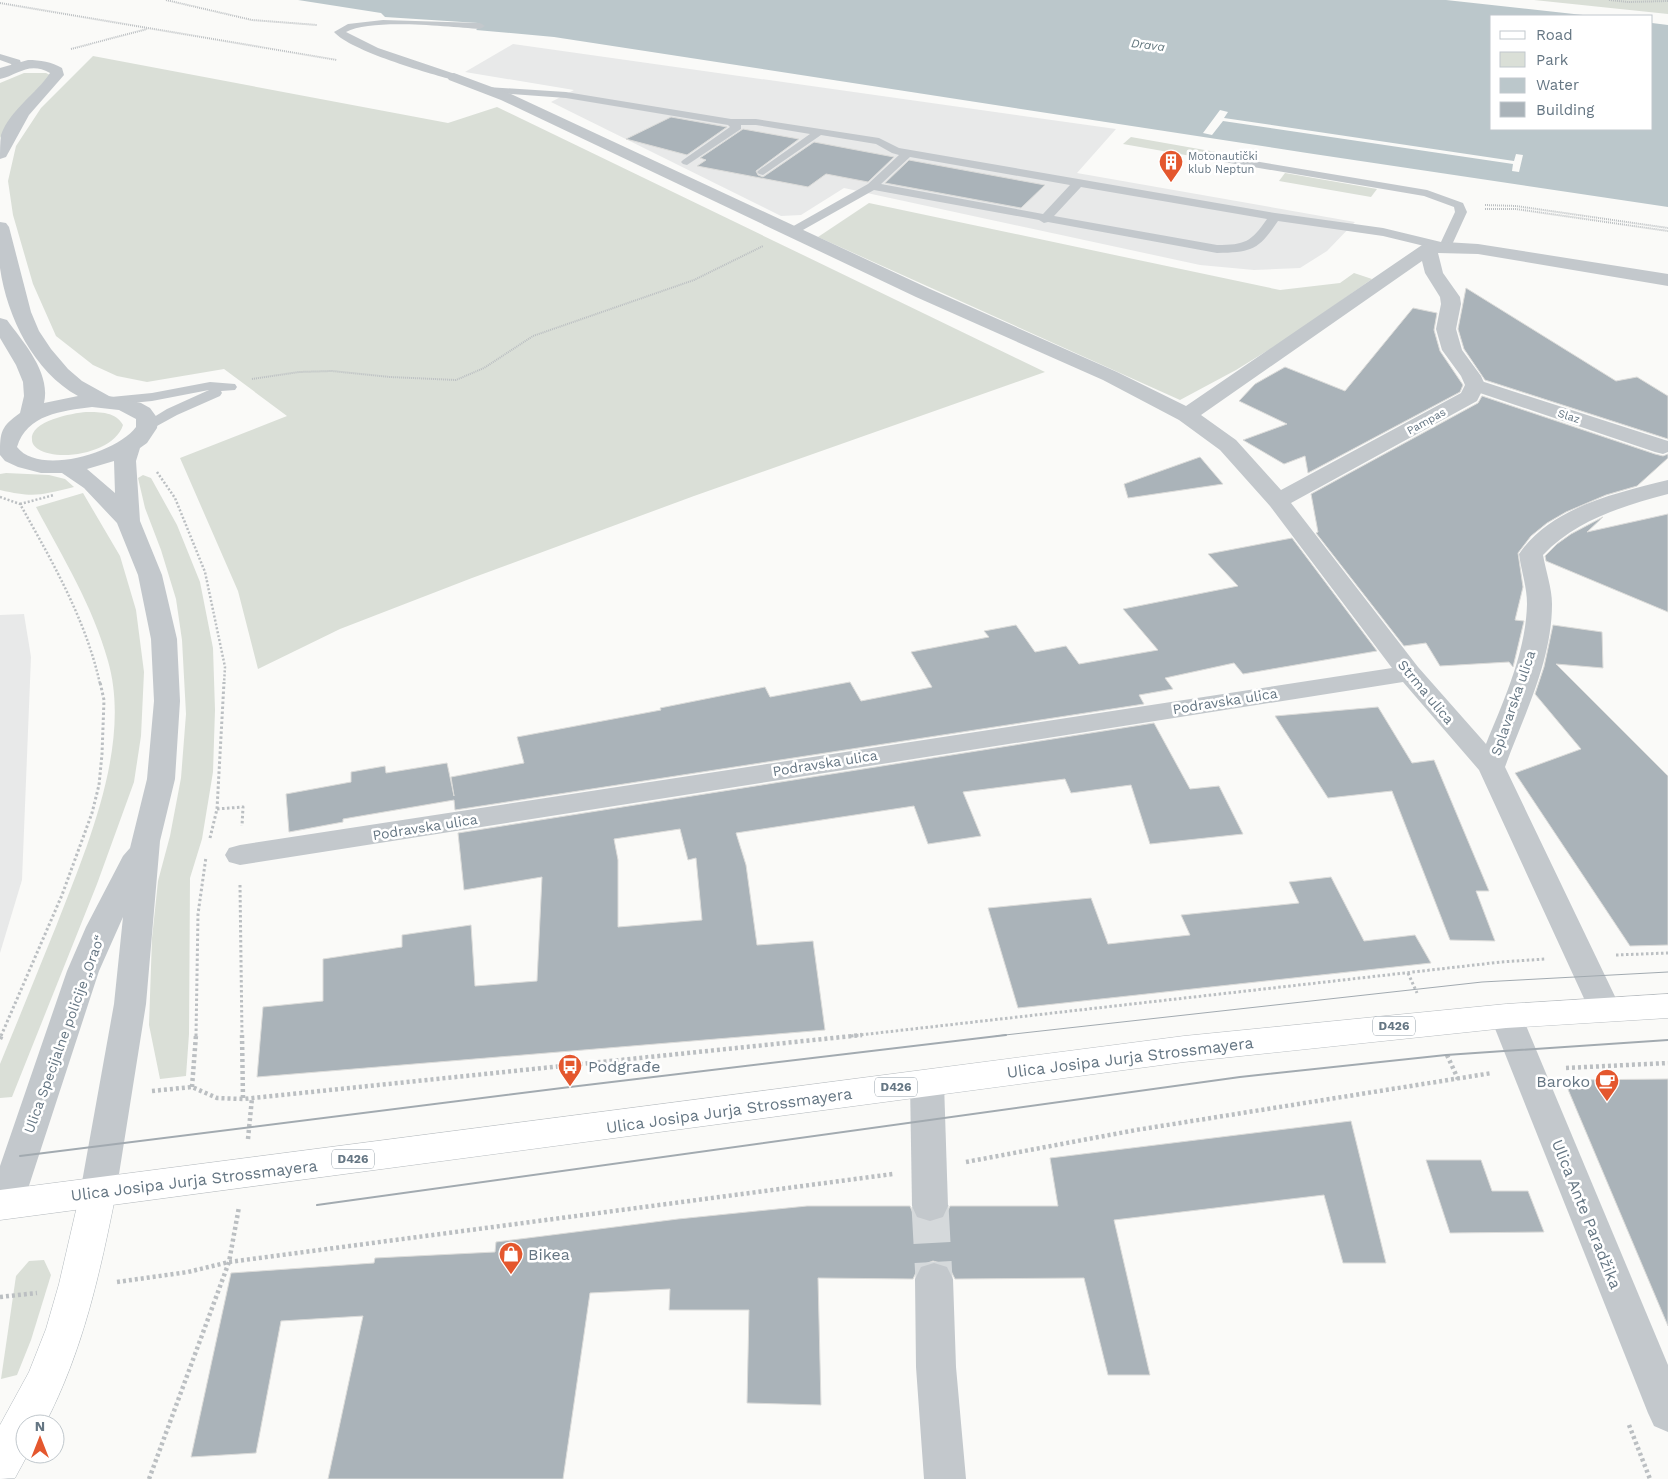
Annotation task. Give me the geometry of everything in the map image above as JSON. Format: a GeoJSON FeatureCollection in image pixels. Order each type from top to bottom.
{"type":"FeatureCollection","features":[{"type":"Feature","properties":{"kind":"main road","name":"Ulica Josipa Jurja Strossmayera"},"geometry":{"type":"LineString","coordinates":[[2,1211],[98,1193],[1184,1049],[1506,1016],[1668,1006]]}},
{"type":"Feature","properties":{"kind":"main road"},"geometry":{"type":"LineString","coordinates":[[0,1464],[49,1373],[77,1288],[98,1193]]}},
{"type":"Feature","properties":{"kind":"street"},"geometry":{"type":"LineString","coordinates":[[0,75],[17,66],[41,65],[57,71],[57,75],[28,104],[14,124],[0,154]]}},
{"type":"Feature","properties":{"kind":"street","name":"Strma ulica"},"geometry":{"type":"LineString","coordinates":[[454,77],[487,90],[794,231],[923,293],[1110,376],[1187,415],[1228,445],[1278,501],[1409,673],[1491,767],[1605,1010]]}},
{"type":"Feature","properties":{"kind":"street"},"geometry":{"type":"LineString","coordinates":[[0,226],[26,324],[35,339],[52,363],[67,379],[81,390],[107,401]]}},
{"type":"Feature","properties":{"kind":"street"},"geometry":{"type":"LineString","coordinates":[[1437,248],[1434,273],[1450,297],[1451,304],[1446,329],[1452,350],[1475,385]]}},
{"type":"Feature","properties":{"kind":"street"},"geometry":{"type":"LineString","coordinates":[[1187,415],[1387,276],[1437,248],[1478,249],[1668,280]]}},
{"type":"Feature","properties":{"kind":"street"},"geometry":{"type":"LineString","coordinates":[[1387,276],[1424,280],[1446,290]]}},
{"type":"Feature","properties":{"kind":"street"},"geometry":{"type":"LineString","coordinates":[[0,324],[16,347],[32,377],[36,390],[30,416]]}},
{"type":"Feature","properties":{"kind":"street","name":"Slaz"},"geometry":{"type":"LineString","coordinates":[[1475,385],[1663,447]]}},
{"type":"Feature","properties":{"kind":"street","name":"Pampas"},"geometry":{"type":"LineString","coordinates":[[1278,501],[1470,397],[1475,385]]}},
{"type":"Feature","properties":{"kind":"street"},"geometry":{"type":"LineString","coordinates":[[0,467],[34,464],[66,466],[111,455],[130,446],[140,437],[146,428],[146,418],[140,410],[128,404],[107,401],[71,403],[49,408],[30,416],[16,426],[4,439],[6,447],[12,456],[34,464]]}},
{"type":"Feature","properties":{"kind":"street","name":"Ulica Specijalne policije „Orao“"},"geometry":{"type":"LineString","coordinates":[[98,1193],[130,1004],[145,841],[161,779],[167,701],[164,639],[150,575],[128,521],[125,461],[130,446]]}},
{"type":"Feature","properties":{"kind":"street","name":"Ulica Specijalne policije „Orao“"},"geometry":{"type":"LineString","coordinates":[[66,466],[82,474],[95,484],[128,521]]}},
{"type":"Feature","properties":{"kind":"street","name":"Splavarska ulica"},"geometry":{"type":"LineString","coordinates":[[1491,767],[1531,659],[1539,610],[1538,588],[1532,567],[1531,554],[1543,539],[1558,529],[1597,510],[1668,487]]}},
{"type":"Feature","properties":{"kind":"street","name":"Podravska ulica"},"geometry":{"type":"LineString","coordinates":[[240,855],[1409,673]]}},
{"type":"Feature","properties":{"kind":"street","name":"Ulica Specijalne policije „Orao“"},"geometry":{"type":"LineString","coordinates":[[2,1211],[83,971],[102,927],[145,841]]}},
{"type":"Feature","properties":{"kind":"street","name":"Ulica Ante Paradžika"},"geometry":{"type":"LineString","coordinates":[[1506,1016],[1668,1413]]}},
{"type":"Feature","properties":{"kind":"street"},"geometry":{"type":"LineString","coordinates":[[927,1083],[930,1206]]}},
{"type":"Feature","properties":{"kind":"street"},"geometry":{"type":"LineString","coordinates":[[934,1279],[936,1367],[945,1479]]}},
{"type":"Feature","properties":{"kind":"lane"},"geometry":{"type":"LineString","coordinates":[[454,77],[342,36],[339,32],[342,28],[368,23],[480,26]]}},
{"type":"Feature","properties":{"kind":"lane"},"geometry":{"type":"LineString","coordinates":[[0,56],[16,62],[17,66]]}},
{"type":"Feature","properties":{"kind":"lane"},"geometry":{"type":"LineString","coordinates":[[487,90],[566,94],[731,122],[756,122],[879,141],[896,151],[1275,217],[1383,232],[1437,248],[1460,208],[1428,193],[1218,158]]}},
{"type":"Feature","properties":{"kind":"lane"},"geometry":{"type":"LineString","coordinates":[[687,162],[737,127],[731,122]]}},
{"type":"Feature","properties":{"kind":"lane"},"geometry":{"type":"LineString","coordinates":[[763,172],[819,132]]}},
{"type":"Feature","properties":{"kind":"lane"},"geometry":{"type":"LineString","coordinates":[[794,231],[872,186],[907,153]]}},
{"type":"Feature","properties":{"kind":"lane"},"geometry":{"type":"LineString","coordinates":[[1044,219],[1077,184]]}},
{"type":"Feature","properties":{"kind":"lane"},"geometry":{"type":"LineString","coordinates":[[872,186],[1217,250],[1240,250],[1255,245],[1275,217]]}},
{"type":"Feature","properties":{"kind":"lane"},"geometry":{"type":"LineString","coordinates":[[107,401],[152,397],[210,386],[230,387]]}},
{"type":"Feature","properties":{"kind":"lane"},"geometry":{"type":"LineString","coordinates":[[146,428],[172,412],[230,387]]}},
{"type":"Feature","properties":{"kind":"path"},"geometry":{"type":"LineString","coordinates":[[166,0],[252,20],[342,28]]}},
{"type":"Feature","properties":{"kind":"path"},"geometry":{"type":"LineString","coordinates":[[1609,0],[1628,2],[1668,1]]}},
{"type":"Feature","properties":{"kind":"path"},"geometry":{"type":"LineString","coordinates":[[0,3],[345,62]]}},
{"type":"Feature","properties":{"kind":"path"},"geometry":{"type":"LineString","coordinates":[[66,50],[90,46],[150,28]]}},
{"type":"Feature","properties":{"kind":"path"},"geometry":{"type":"LineString","coordinates":[[1460,208],[1516,206],[1668,229]]}},
{"type":"Feature","properties":{"kind":"path"},"geometry":{"type":"LineString","coordinates":[[1460,208],[1516,209],[1668,229]]}},
{"type":"Feature","properties":{"kind":"path"},"geometry":{"type":"LineString","coordinates":[[230,387],[254,378],[299,372],[332,371],[390,377],[456,380],[484,368],[533,336],[694,280],[794,231]]}},
{"type":"Feature","properties":{"kind":"path"},"geometry":{"type":"LineString","coordinates":[[0,497],[20,504],[44,547],[85,633],[104,700],[99,785],[92,813],[62,895],[0,1039]]}},
{"type":"Feature","properties":{"kind":"path"},"geometry":{"type":"LineString","coordinates":[[217,809],[243,807],[240,855],[243,1099]]}},
{"type":"Feature","properties":{"kind":"path"},"geometry":{"type":"LineString","coordinates":[[116,1095],[192,1088],[202,1094],[218,1099],[243,1099],[829,1039],[1501,962],[1668,953]]}},
{"type":"Feature","properties":{"kind":"path"},"geometry":{"type":"LineString","coordinates":[[0,1297],[188,1272],[229,1262],[929,1169],[1136,1130],[1490,1074],[1529,1070],[1668,1063]]}},
{"type":"Feature","properties":{"kind":"path"},"geometry":{"type":"LineString","coordinates":[[150,1479],[229,1262],[244,1174],[252,1098]]}},
{"type":"Feature","properties":{"kind":"shaded area"},"geometry":{"type":"Polygon","coordinates":[[[513,44],[1116,129],[1077,173],[1355,222],[1327,251],[1300,268],[1254,270],[1200,265],[844,188],[801,215],[781,216],[551,102],[574,90],[465,72],[513,44]]]}},
{"type":"Feature","properties":{"kind":"shaded area"},"geometry":{"type":"Polygon","coordinates":[[[24,614],[31,657],[22,880],[0,953],[0,615],[24,614]]]}},
{"type":"Feature","properties":{"kind":"green space"},"geometry":{"type":"Polygon","coordinates":[[[1534,0],[1668,0],[1668,14],[1534,0]]]}},
{"type":"Feature","properties":{"kind":"green space"},"geometry":{"type":"Polygon","coordinates":[[[93,56],[448,123],[497,107],[1045,372],[694,496],[472,578],[340,629],[258,669],[238,591],[180,458],[287,416],[224,369],[147,382],[117,376],[93,365],[56,336],[33,284],[13,215],[8,181],[16,146],[41,108],[93,56]]]}},
{"type":"Feature","properties":{"kind":"green space"},"geometry":{"type":"Polygon","coordinates":[[[24,73],[46,73],[50,75],[8,123],[0,138],[0,83],[24,73]]]}},
{"type":"Feature","properties":{"kind":"green space"},"geometry":{"type":"Polygon","coordinates":[[[1131,137],[1216,152],[1208,159],[1123,144],[1131,137]]]}},
{"type":"Feature","properties":{"kind":"green space"},"geometry":{"type":"Polygon","coordinates":[[[1285,173],[1377,189],[1371,197],[1279,181],[1285,173]]]}},
{"type":"Feature","properties":{"kind":"green space"},"geometry":{"type":"Polygon","coordinates":[[[869,203],[1280,290],[1340,283],[1354,273],[1372,279],[1288,338],[1236,370],[1180,400],[818,237],[869,203]]]}},
{"type":"Feature","properties":{"kind":"green space"},"geometry":{"type":"Polygon","coordinates":[[[86,412],[112,415],[123,425],[118,434],[109,442],[98,448],[72,455],[48,453],[38,449],[33,444],[33,433],[44,423],[62,416],[86,412]]]}},
{"type":"Feature","properties":{"kind":"green space"},"geometry":{"type":"Polygon","coordinates":[[[0,474],[49,475],[65,479],[74,487],[30,495],[0,490],[0,474]]]}},
{"type":"Feature","properties":{"kind":"green space"},"geometry":{"type":"Polygon","coordinates":[[[143,475],[151,478],[177,525],[200,582],[213,648],[215,710],[213,772],[202,839],[190,878],[189,1034],[186,1076],[160,1079],[149,1025],[152,938],[158,881],[170,836],[181,778],[186,714],[182,640],[176,599],[161,550],[145,508],[138,478],[143,475]]]}},
{"type":"Feature","properties":{"kind":"green space"},"geometry":{"type":"Polygon","coordinates":[[[83,493],[120,556],[136,610],[144,672],[141,736],[134,782],[97,884],[12,1097],[0,1098],[0,1064],[93,829],[103,795],[110,760],[114,726],[114,693],[108,661],[102,641],[85,601],[36,507],[83,493]]]}},
{"type":"Feature","properties":{"kind":"green space"},"geometry":{"type":"Polygon","coordinates":[[[44,1260],[51,1275],[31,1340],[17,1375],[1,1379],[16,1276],[29,1261],[44,1260]]]}},
{"type":"Feature","properties":{"kind":"water","name":"Drava"},"geometry":{"type":"Polygon","coordinates":[[[298,0],[1446,0],[1583,15],[1490,15],[1490,130],[1653,130],[1653,23],[1668,25],[1668,207],[554,37],[476,30],[480,26],[478,23],[385,17],[381,13],[298,0]]]}},
{"type":"Feature","properties":{"kind":"pier"},"geometry":{"type":"Polygon","coordinates":[[[1220,110],[1228,112],[1224,118],[1514,161],[1516,154],[1523,155],[1519,172],[1512,171],[1513,164],[1223,121],[1212,135],[1203,133],[1220,110]]]}},
{"type":"Feature","properties":{"kind":"building"},"geometry":{"type":"Polygon","coordinates":[[[671,117],[727,127],[687,155],[626,139],[671,117]]]}},
{"type":"Feature","properties":{"kind":"building"},"geometry":{"type":"Polygon","coordinates":[[[743,129],[799,139],[756,171],[758,175],[763,177],[814,142],[894,157],[868,182],[826,174],[808,187],[697,166],[706,160],[700,158],[743,129]]]}},
{"type":"Feature","properties":{"kind":"building"},"geometry":{"type":"Polygon","coordinates":[[[909,160],[1045,185],[1021,208],[885,183],[909,160]]]}},
{"type":"Feature","properties":{"kind":"building"},"geometry":{"type":"Polygon","coordinates":[[[1466,288],[1616,381],[1637,377],[1668,396],[1668,439],[1485,380],[1464,349],[1458,329],[1466,288]]]}},
{"type":"Feature","properties":{"kind":"building"},"geometry":{"type":"Polygon","coordinates":[[[1413,308],[1437,313],[1434,330],[1440,351],[1463,385],[1460,392],[1308,473],[1305,456],[1284,464],[1243,440],[1287,424],[1239,401],[1255,384],[1285,367],[1345,391],[1413,308]]]}},
{"type":"Feature","properties":{"kind":"building"},"geometry":{"type":"Polygon","coordinates":[[[1482,396],[1655,454],[1663,456],[1668,454],[1668,458],[1637,486],[1606,495],[1566,512],[1547,523],[1531,536],[1518,553],[1523,587],[1515,620],[1524,621],[1513,667],[1509,662],[1440,666],[1426,643],[1404,646],[1316,533],[1318,532],[1311,494],[1478,403],[1482,396]]]}},
{"type":"Feature","properties":{"kind":"building"},"geometry":{"type":"Polygon","coordinates":[[[1200,457],[1223,484],[1128,498],[1124,484],[1200,457]]]}},
{"type":"Feature","properties":{"kind":"building"},"geometry":{"type":"Polygon","coordinates":[[[1668,514],[1668,612],[1546,561],[1545,556],[1557,544],[1571,534],[1603,517],[1587,532],[1668,514]]]}},
{"type":"Feature","properties":{"kind":"building"},"geometry":{"type":"Polygon","coordinates":[[[1292,538],[1377,651],[1243,674],[1234,663],[1165,678],[1173,689],[1139,695],[1144,704],[455,810],[454,800],[343,819],[343,822],[289,832],[286,794],[351,782],[351,772],[385,766],[386,773],[447,763],[454,796],[451,777],[524,763],[517,737],[661,710],[660,708],[765,687],[770,697],[850,682],[861,701],[932,687],[911,652],[989,637],[984,631],[1016,625],[1035,652],[1066,646],[1079,664],[1158,650],[1123,609],[1238,586],[1208,554],[1292,538]]]}},
{"type":"Feature","properties":{"kind":"building"},"geometry":{"type":"Polygon","coordinates":[[[1553,625],[1602,632],[1603,668],[1556,664],[1668,776],[1668,945],[1630,946],[1515,773],[1581,749],[1535,694],[1544,667],[1553,625]]]}},
{"type":"Feature","properties":{"kind":"building"},"geometry":{"type":"Polygon","coordinates":[[[1378,707],[1412,763],[1434,760],[1489,891],[1476,891],[1495,941],[1450,940],[1392,791],[1328,798],[1275,716],[1378,707]]]}},
{"type":"Feature","properties":{"kind":"building"},"geometry":{"type":"Polygon","coordinates":[[[1154,723],[1190,789],[1219,786],[1243,834],[1150,844],[1131,785],[1071,793],[1065,779],[963,792],[981,836],[928,844],[914,806],[736,833],[746,865],[757,945],[813,941],[825,1030],[257,1077],[263,1007],[323,1001],[323,959],[402,947],[402,935],[471,925],[475,986],[537,981],[542,877],[464,890],[458,833],[1154,723]],[[680,829],[614,839],[618,860],[618,927],[702,920],[696,858],[688,860],[680,829]]]}},
{"type":"Feature","properties":{"kind":"building"},"geometry":{"type":"Polygon","coordinates":[[[1331,877],[1364,941],[1415,935],[1431,963],[1018,1008],[988,908],[1091,898],[1108,944],[1190,935],[1181,915],[1299,903],[1289,882],[1331,877]]]}},
{"type":"Feature","properties":{"kind":"building"},"geometry":{"type":"Polygon","coordinates":[[[1668,1079],[1668,1326],[1564,1080],[1668,1079]]]}},
{"type":"Feature","properties":{"kind":"building"},"geometry":{"type":"Polygon","coordinates":[[[1351,1121],[1386,1263],[1343,1263],[1324,1195],[1114,1220],[1150,1375],[1108,1375],[1084,1278],[955,1279],[948,1265],[933,1261],[919,1266],[913,1279],[818,1278],[821,1405],[747,1403],[749,1310],[669,1310],[670,1289],[590,1293],[563,1479],[328,1479],[363,1316],[281,1321],[256,1453],[191,1457],[231,1273],[374,1263],[375,1258],[495,1252],[496,1242],[678,1219],[807,1206],[910,1206],[915,1218],[929,1223],[944,1219],[950,1206],[1058,1206],[1050,1158],[1351,1121]]]}},
{"type":"Feature","properties":{"kind":"building"},"geometry":{"type":"Polygon","coordinates":[[[1426,1160],[1481,1160],[1492,1191],[1528,1191],[1544,1232],[1450,1233],[1426,1160]]]}},
{"type":"Feature","properties":{"kind":"tunnel"},"geometry":{"type":"LineString","coordinates":[[930,1206],[934,1279]]}},
{"type":"Feature","properties":{"kind":"tram line"},"geometry":{"type":"LineString","coordinates":[[996,1036],[1482,982],[1668,972]]}},
{"type":"Feature","properties":{"kind":"tram line"},"geometry":{"type":"LineString","coordinates":[[20,1156],[1006,1035]]}},
{"type":"Feature","properties":{"kind":"tram line"},"geometry":{"type":"LineString","coordinates":[[317,1205],[1240,1077],[1446,1055],[1668,1040]]}},
{"type":"Feature","properties":{"kind":"place","name":"Motonautički klub Neptun"},"geometry":{"type":"Point","coordinates":[1171,183]}},
{"type":"Feature","properties":{"kind":"place","name":"Podgrađe"},"geometry":{"type":"Point","coordinates":[570,1087]}},
{"type":"Feature","properties":{"kind":"place","name":"Baroko"},"geometry":{"type":"Point","coordinates":[1607,1102]}},
{"type":"Feature","properties":{"kind":"place","name":"Bikea"},"geometry":{"type":"Point","coordinates":[511,1275]}}]}
